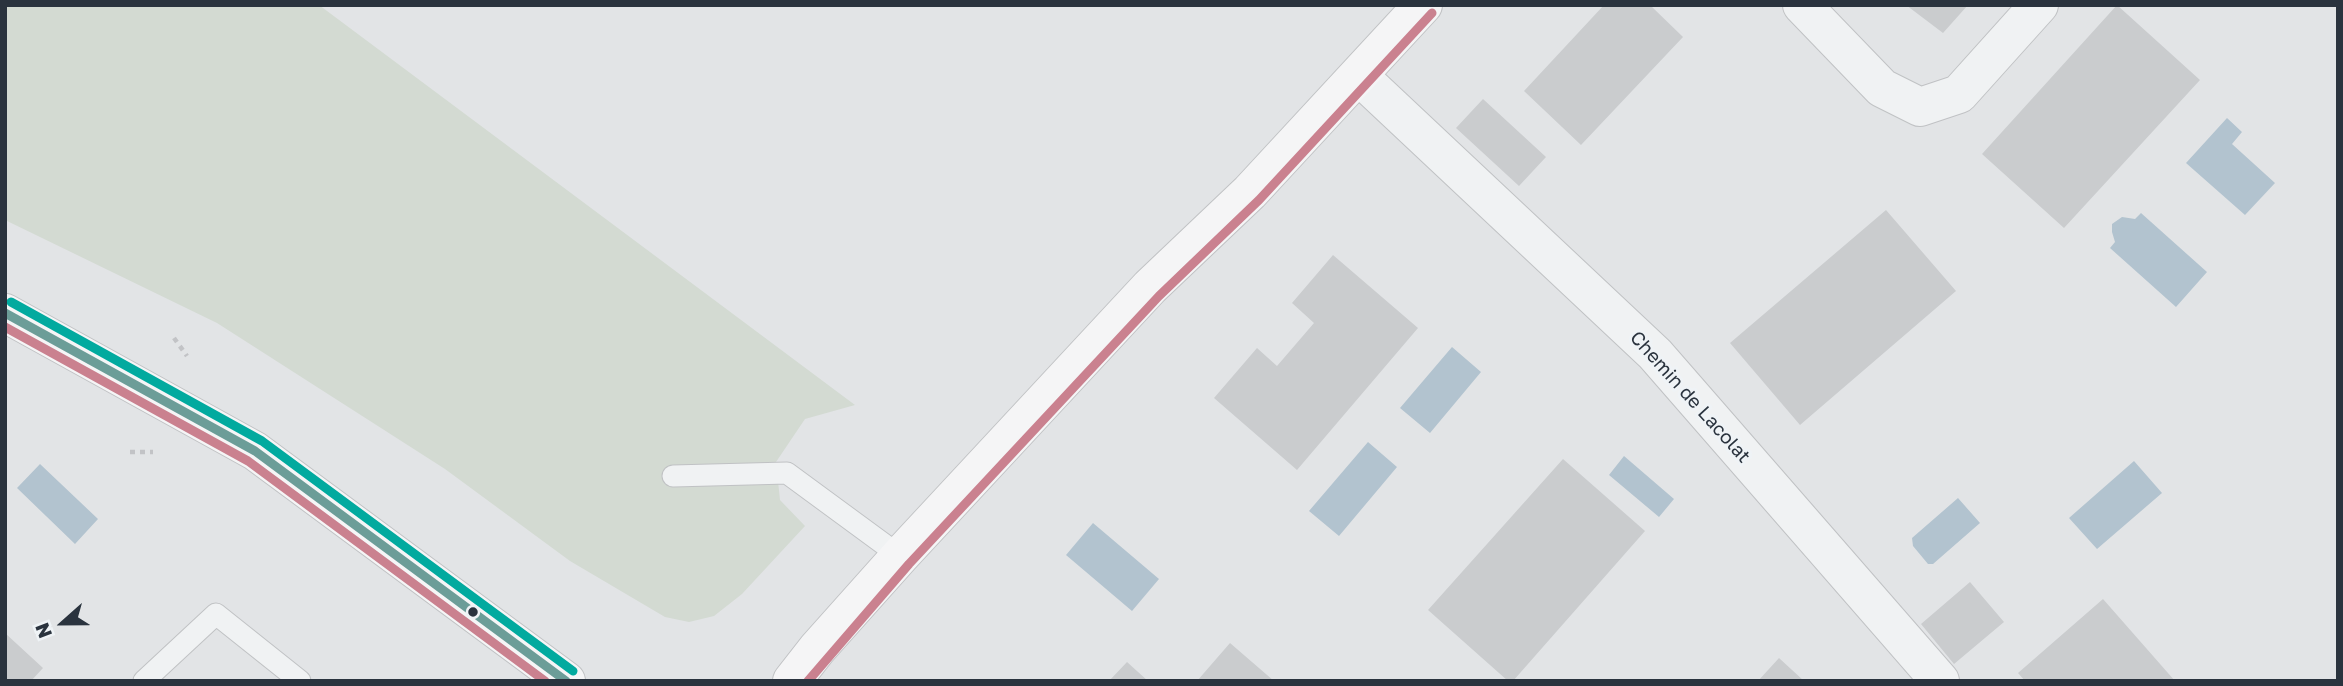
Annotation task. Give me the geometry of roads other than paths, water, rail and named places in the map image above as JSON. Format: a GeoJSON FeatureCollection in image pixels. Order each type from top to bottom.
{"type":"FeatureCollection","features":[{"type":"Feature","properties":{"kind":"street"},"geometry":{"type":"LineString","coordinates":[[792,681],[900,556],[1150,287],[1250,192],[1423,5]]}},
{"type":"Feature","properties":{"kind":"street"},"geometry":{"type":"LineString","coordinates":[[1802,5],[1882,88],[1920,107],[1959,94],[2039,5]]}},
{"type":"Feature","properties":{"kind":"street","name":"Chemin de Lacolat"},"geometry":{"type":"LineString","coordinates":[[1359,76],[1655,354],[1940,681]]}},
{"type":"Feature","properties":{"kind":"street"},"geometry":{"type":"LineString","coordinates":[[5,313],[255,451],[566,681]]}},
{"type":"Feature","properties":{"kind":"lane"},"geometry":{"type":"LineString","coordinates":[[673,476],[787,473],[900,556]]}},
{"type":"Feature","properties":{"kind":"lane"},"geometry":{"type":"LineString","coordinates":[[144,681],[216,614],[300,681]]}},
{"type":"Feature","properties":{"kind":"water"},"geometry":{"type":"Polygon","coordinates":[[[2227,118],[2242,132],[2232,144],[2275,183],[2245,215],[2186,163],[2227,118]]]}},
{"type":"Feature","properties":{"kind":"water"},"geometry":{"type":"Polygon","coordinates":[[[2141,213],[2207,272],[2176,307],[2110,248],[2115,242],[2112,224],[2122,217],[2135,219],[2141,213]]]}},
{"type":"Feature","properties":{"kind":"water"},"geometry":{"type":"Polygon","coordinates":[[[1452,347],[1481,372],[1430,433],[1400,408],[1452,347]]]}},
{"type":"Feature","properties":{"kind":"water"},"geometry":{"type":"Polygon","coordinates":[[[1368,442],[1397,467],[1339,536],[1309,511],[1368,442]]]}},
{"type":"Feature","properties":{"kind":"water"},"geometry":{"type":"Polygon","coordinates":[[[1624,456],[1674,499],[1659,517],[1609,475],[1624,456]]]}},
{"type":"Feature","properties":{"kind":"water"},"geometry":{"type":"Polygon","coordinates":[[[2134,461],[2162,493],[2097,549],[2069,518],[2134,461]]]}},
{"type":"Feature","properties":{"kind":"water"},"geometry":{"type":"Polygon","coordinates":[[[40,464],[98,519],[75,544],[17,488],[40,464]]]}},
{"type":"Feature","properties":{"kind":"water"},"geometry":{"type":"Polygon","coordinates":[[[1958,498],[1980,523],[1933,564],[1928,564],[1913,546],[1912,538],[1958,498]]]}},
{"type":"Feature","properties":{"kind":"water"},"geometry":{"type":"Polygon","coordinates":[[[1093,523],[1159,579],[1132,611],[1066,555],[1093,523]]]}}]}
